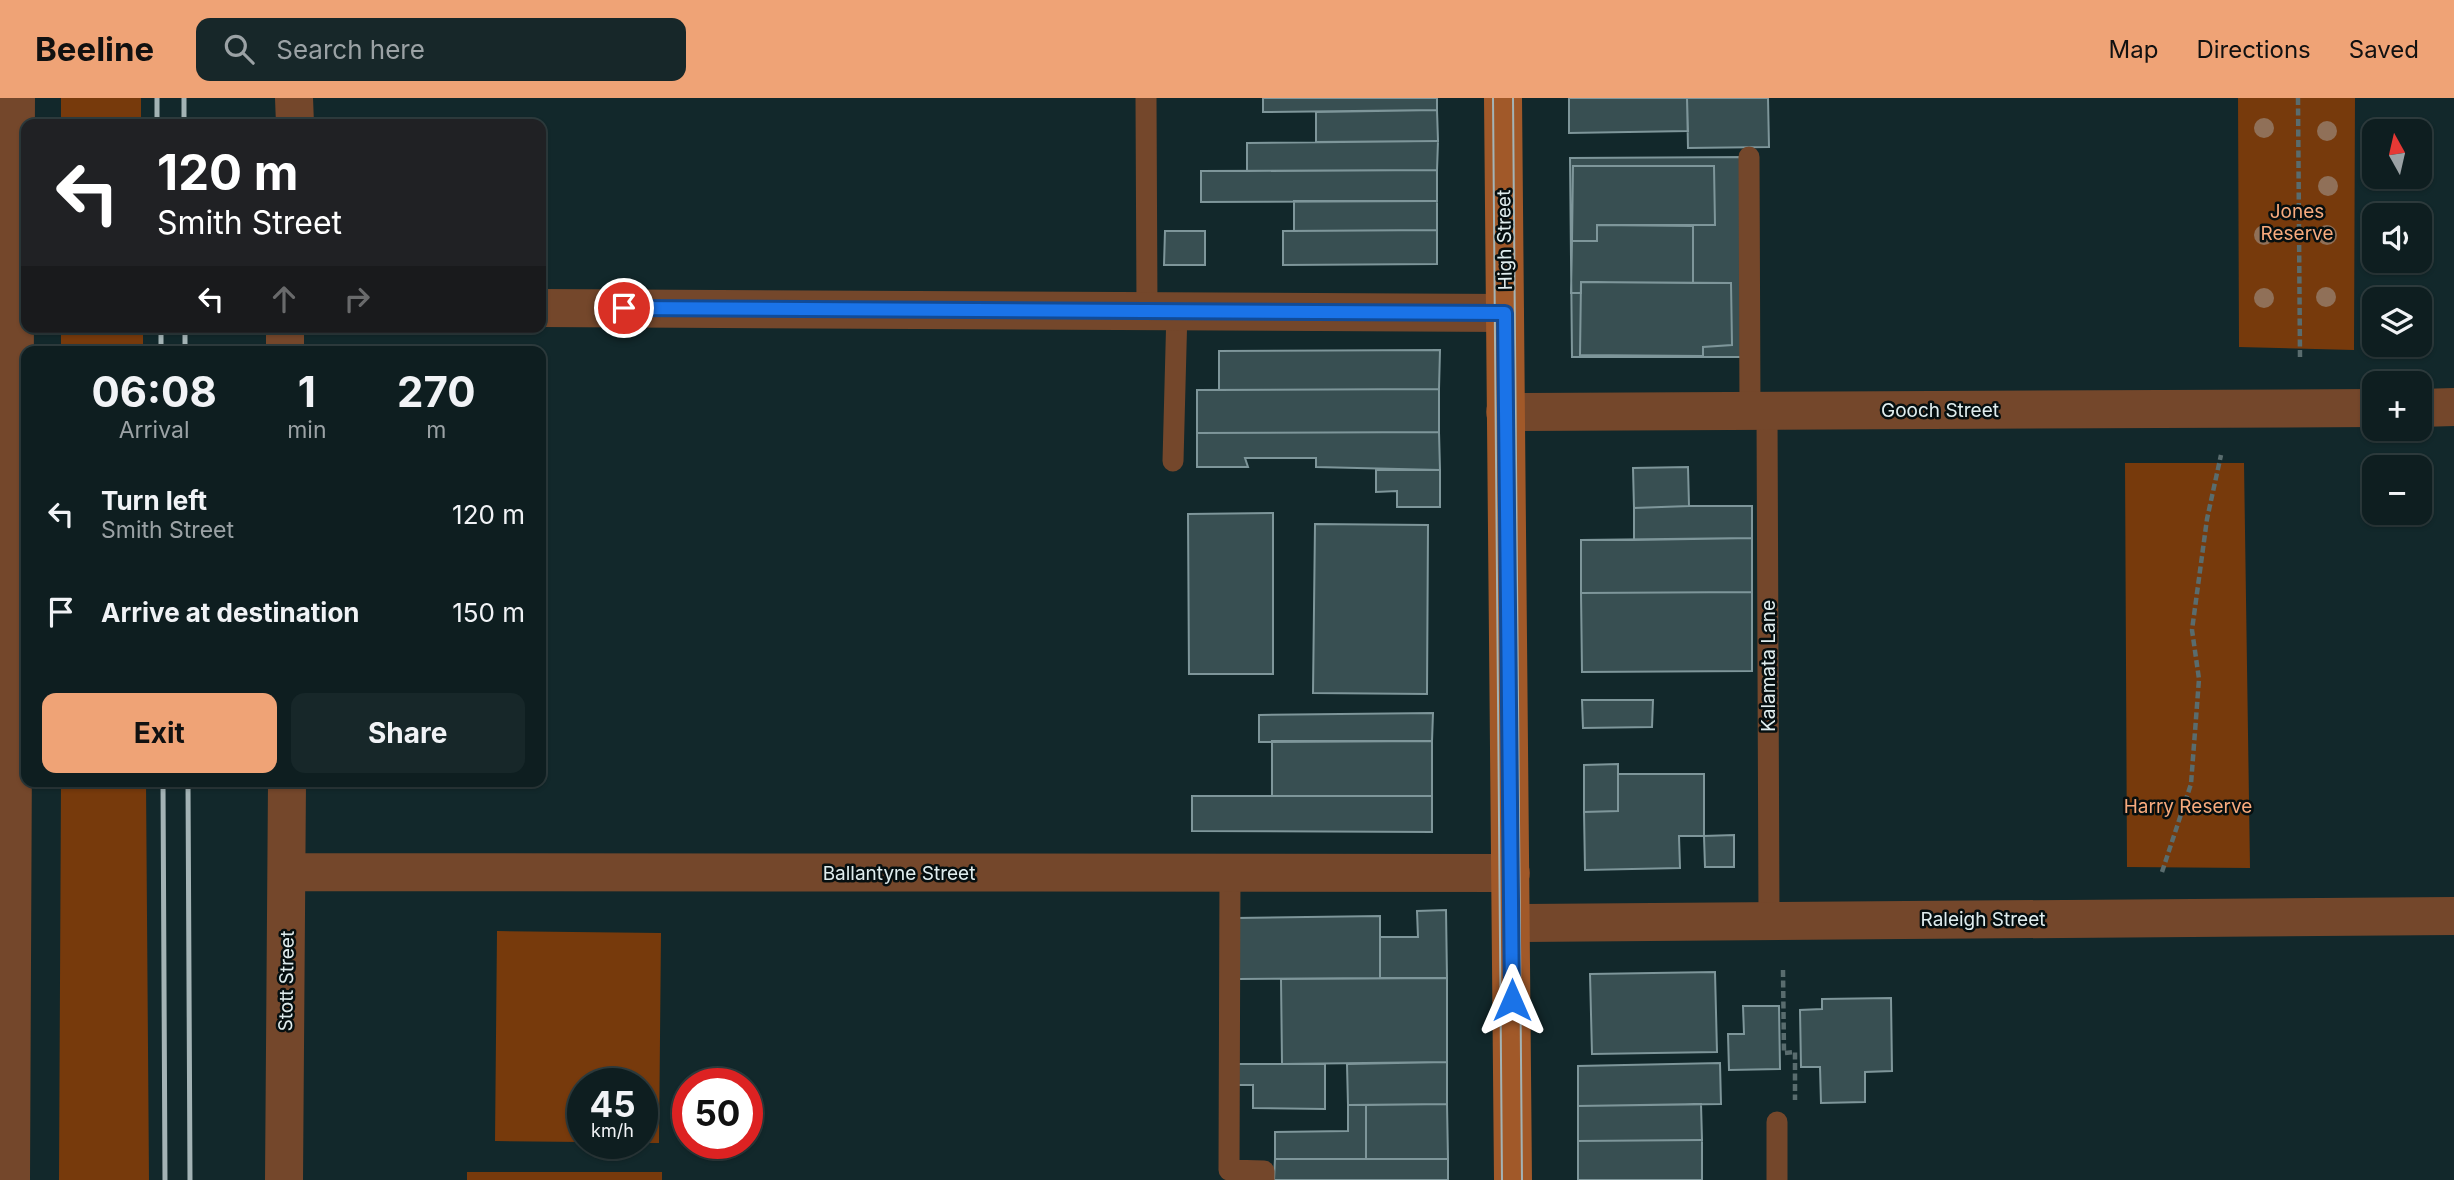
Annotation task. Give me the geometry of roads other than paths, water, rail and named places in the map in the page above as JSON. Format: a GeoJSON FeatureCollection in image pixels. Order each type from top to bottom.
{"type":"FeatureCollection","features":[{"type":"Feature","properties":{"kind":"main road","name":"High Street"},"geometry":{"type":"LineString","coordinates":[[1503,98],[1513,1180]]}},
{"type":"Feature","properties":{"kind":"street"},"geometry":{"type":"LineString","coordinates":[[12,1180],[7,870],[7,307],[16,98]]}},
{"type":"Feature","properties":{"kind":"street"},"geometry":{"type":"LineString","coordinates":[[294,98],[295,119]]}},
{"type":"Feature","properties":{"kind":"street"},"geometry":{"type":"LineString","coordinates":[[546,308],[1505,313]]}},
{"type":"Feature","properties":{"kind":"street"},"geometry":{"type":"LineString","coordinates":[[2432,408],[2454,407]]}},
{"type":"Feature","properties":{"kind":"street","name":"Gooch Street"},"geometry":{"type":"LineString","coordinates":[[1505,412],[2362,408]]}},
{"type":"Feature","properties":{"kind":"street","name":"Stott Street"},"geometry":{"type":"LineString","coordinates":[[284,1180],[287,787]]}},
{"type":"Feature","properties":{"kind":"street","name":"Ballantyne Street"},"geometry":{"type":"LineString","coordinates":[[287,872],[1511,873]]}},
{"type":"Feature","properties":{"kind":"street","name":"Raleigh Street"},"geometry":{"type":"LineString","coordinates":[[1511,923],[2454,916]]}},
{"type":"Feature","properties":{"kind":"lane"},"geometry":{"type":"LineString","coordinates":[[1146,98],[1173,461]]}},
{"type":"Feature","properties":{"kind":"lane","name":"Kalamata Lane"},"geometry":{"type":"LineString","coordinates":[[1749,157],[1758,411],[1769,921]]}},
{"type":"Feature","properties":{"kind":"lane"},"geometry":{"type":"LineString","coordinates":[[1230,872],[1230,1170],[1264,1171],[1264,1180]]}},
{"type":"Feature","properties":{"kind":"lane"},"geometry":{"type":"LineString","coordinates":[[1777,1122],[1777,1180]]}},
{"type":"Feature","properties":{"kind":"tram line"},"geometry":{"type":"LineString","coordinates":[[1493,98],[1502,1180]]}},
{"type":"Feature","properties":{"kind":"tram line"},"geometry":{"type":"LineString","coordinates":[[1513,98],[1522,1180]]}},
{"type":"Feature","properties":{"kind":"railway"},"geometry":{"type":"LineString","coordinates":[[157,98],[157,119]]}},
{"type":"Feature","properties":{"kind":"railway"},"geometry":{"type":"LineString","coordinates":[[184,98],[184,119]]}},
{"type":"Feature","properties":{"kind":"railway"},"geometry":{"type":"LineString","coordinates":[[161,333],[161,346]]}},
{"type":"Feature","properties":{"kind":"railway"},"geometry":{"type":"LineString","coordinates":[[185,333],[185,346]]}},
{"type":"Feature","properties":{"kind":"railway"},"geometry":{"type":"LineString","coordinates":[[163,787],[165,1180]]}},
{"type":"Feature","properties":{"kind":"railway"},"geometry":{"type":"LineString","coordinates":[[188,787],[190,1180]]}},
{"type":"Feature","properties":{"kind":"park label","name":"Jones Reserve"},"geometry":{"type":"Point","coordinates":[2297,222]}},
{"type":"Feature","properties":{"kind":"park label","name":"Harry Reserve"},"geometry":{"type":"Point","coordinates":[2188,806]}}]}
